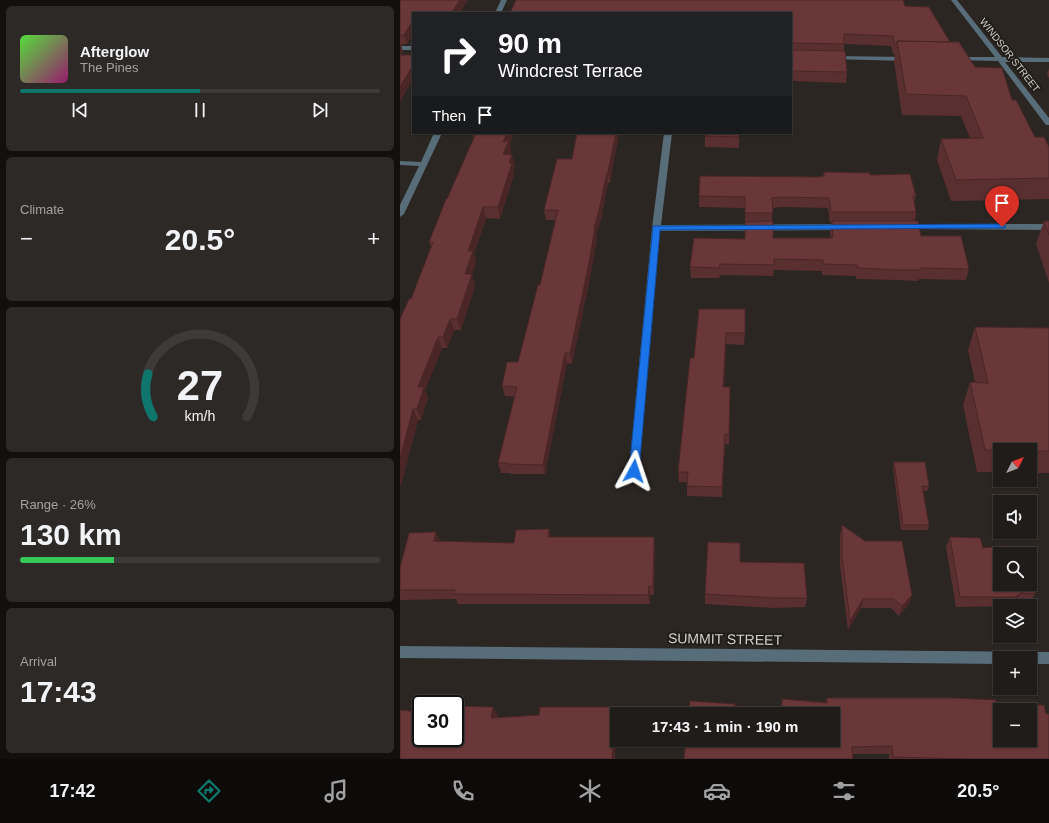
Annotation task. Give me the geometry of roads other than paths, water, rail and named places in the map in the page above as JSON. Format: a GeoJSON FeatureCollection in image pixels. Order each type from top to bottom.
{"type":"FeatureCollection","features":[{"type":"Feature","properties":{"kind":"street"},"geometry":{"type":"LineString","coordinates":[[498,12],[504,0]]}},
{"type":"Feature","properties":{"kind":"street","name":"WINDSOR STREET"},"geometry":{"type":"LineString","coordinates":[[954,0],[1049,122]]}},
{"type":"Feature","properties":{"kind":"street"},"geometry":{"type":"LineString","coordinates":[[400,48],[412,48]]}},
{"type":"Feature","properties":{"kind":"street"},"geometry":{"type":"LineString","coordinates":[[822,58],[914,59]]}},
{"type":"Feature","properties":{"kind":"street"},"geometry":{"type":"LineString","coordinates":[[951,59],[1049,60]]}},
{"type":"Feature","properties":{"kind":"street"},"geometry":{"type":"LineString","coordinates":[[400,214],[422,164],[437,134]]}},
{"type":"Feature","properties":{"kind":"street"},"geometry":{"type":"LineString","coordinates":[[634,471],[656,228],[668,134]]}},
{"type":"Feature","properties":{"kind":"street"},"geometry":{"type":"LineString","coordinates":[[400,163],[422,164]]}},
{"type":"Feature","properties":{"kind":"street"},"geometry":{"type":"LineString","coordinates":[[656,228],[852,227]]}},
{"type":"Feature","properties":{"kind":"street"},"geometry":{"type":"LineString","coordinates":[[900,227],[1049,227]]}},
{"type":"Feature","properties":{"kind":"street","name":"SUMMIT STREET"},"geometry":{"type":"LineString","coordinates":[[400,652],[1049,658]]}}]}
